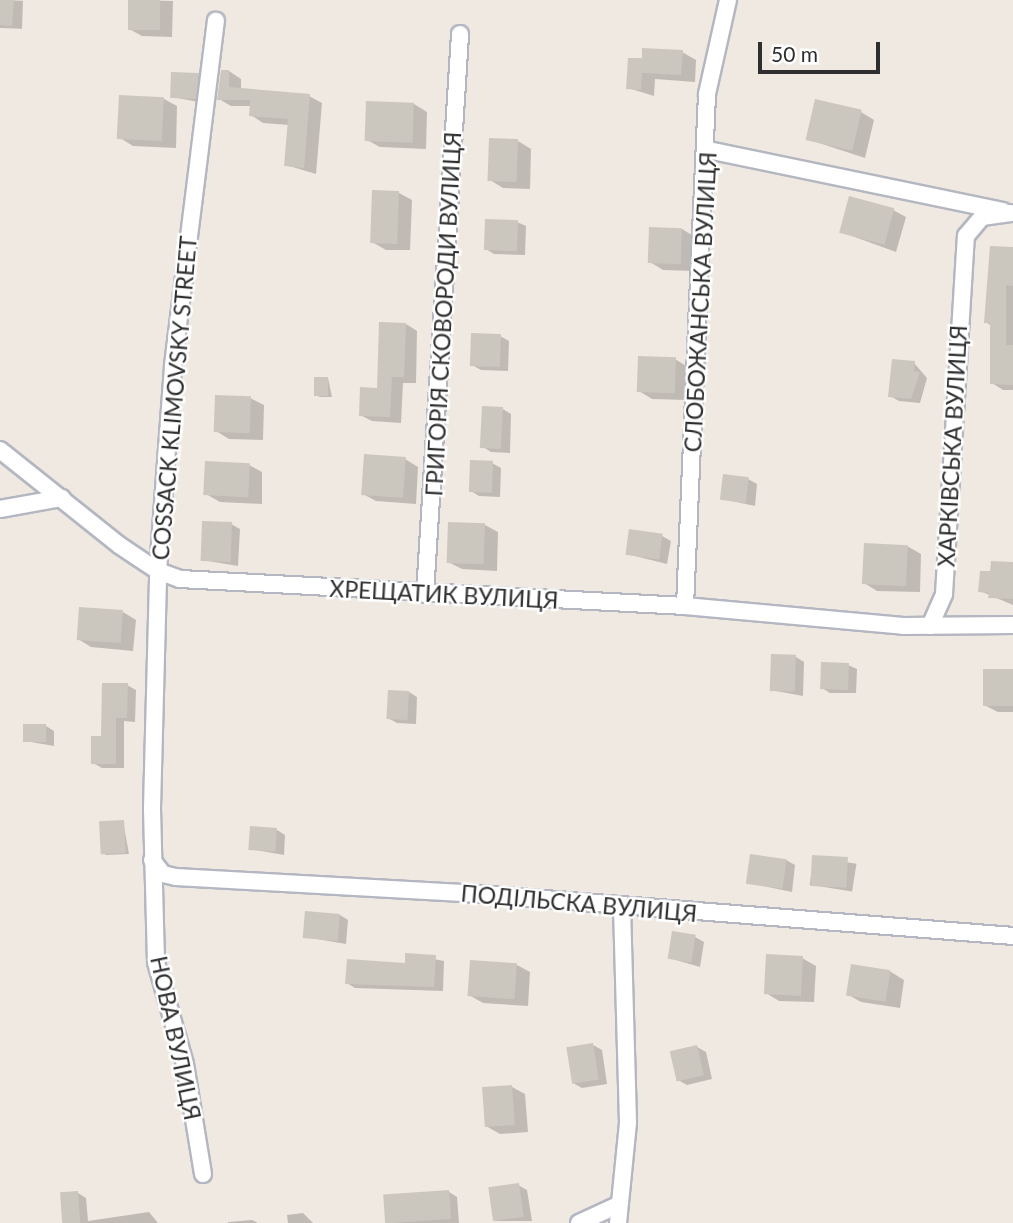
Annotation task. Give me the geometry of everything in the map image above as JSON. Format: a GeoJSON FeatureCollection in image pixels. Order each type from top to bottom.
{"type":"FeatureCollection","features":[{"type":"Feature","properties":{"kind":"street","name":"СЛОБОЖАНСЬКА ВУЛИЦЯ"},"geometry":{"type":"LineString","coordinates":[[685,606],[708,150],[707,94],[728,0]]}},
{"type":"Feature","properties":{"kind":"street","name":"COSSACK KLIMOVSKY STREET"},"geometry":{"type":"LineString","coordinates":[[152,860],[158,572],[173,365],[216,21]]}},
{"type":"Feature","properties":{"kind":"street","name":"ГРИГОРІЯ СКОВОРОДИ ВУЛИЦЯ"},"geometry":{"type":"LineString","coordinates":[[425,594],[460,34]]}},
{"type":"Feature","properties":{"kind":"street"},"geometry":{"type":"LineString","coordinates":[[708,150],[978,203],[1012,213]]}},
{"type":"Feature","properties":{"kind":"street","name":"ХАРКІВСЬКА ВУЛИЦЯ"},"geometry":{"type":"LineString","coordinates":[[930,626],[944,594],[966,236],[978,219],[1012,213]]}},
{"type":"Feature","properties":{"kind":"street","name":"ХРЕЩАТИК ВУЛИЦЯ"},"geometry":{"type":"LineString","coordinates":[[0,450],[158,572],[212,582],[685,606],[930,626]]}},
{"type":"Feature","properties":{"kind":"street"},"geometry":{"type":"LineString","coordinates":[[0,509],[62,498]]}},
{"type":"Feature","properties":{"kind":"street"},"geometry":{"type":"LineString","coordinates":[[930,626],[1013,625]]}},
{"type":"Feature","properties":{"kind":"street","name":"ПОДІЛЬСКА ВУЛИЦЯ"},"geometry":{"type":"LineString","coordinates":[[152,860],[163,874],[176,877],[1013,936]]}},
{"type":"Feature","properties":{"kind":"street","name":"НОВА ВУЛИЦЯ"},"geometry":{"type":"LineString","coordinates":[[152,860],[156,962],[185,1064],[203,1174]]}},
{"type":"Feature","properties":{"kind":"street"},"geometry":{"type":"LineString","coordinates":[[618,1223],[628,1122],[622,907]]}},
{"type":"Feature","properties":{"kind":"street"},"geometry":{"type":"LineString","coordinates":[[579,1223],[618,1206]]}},
{"type":"Feature","properties":{"kind":"building"},"geometry":{"type":"Polygon","coordinates":[[[0,0],[14,0],[12,26],[0,25],[0,0]]]}},
{"type":"Feature","properties":{"kind":"building"},"geometry":{"type":"Polygon","coordinates":[[[128,0],[160,0],[160,30],[128,30],[128,0]]]}},
{"type":"Feature","properties":{"kind":"building"},"geometry":{"type":"Polygon","coordinates":[[[642,48],[683,50],[681,75],[642,73],[641,90],[626,89],[628,58],[642,58],[642,48]]]}},
{"type":"Feature","properties":{"kind":"building"},"geometry":{"type":"Polygon","coordinates":[[[221,70],[229,70],[229,87],[310,94],[304,168],[284,166],[288,119],[249,116],[250,100],[217,100],[221,70]]]}},
{"type":"Feature","properties":{"kind":"building"},"geometry":{"type":"Polygon","coordinates":[[[171,72],[199,73],[198,99],[170,98],[171,72]]]}},
{"type":"Feature","properties":{"kind":"building"},"geometry":{"type":"Polygon","coordinates":[[[119,95],[164,97],[162,141],[117,139],[119,95]]]}},
{"type":"Feature","properties":{"kind":"building"},"geometry":{"type":"Polygon","coordinates":[[[815,99],[862,110],[852,151],[806,140],[815,99]]]}},
{"type":"Feature","properties":{"kind":"building"},"geometry":{"type":"Polygon","coordinates":[[[366,101],[414,103],[413,143],[365,141],[366,101]]]}},
{"type":"Feature","properties":{"kind":"building"},"geometry":{"type":"Polygon","coordinates":[[[489,138],[518,139],[516,182],[487,181],[489,138]]]}},
{"type":"Feature","properties":{"kind":"building"},"geometry":{"type":"Polygon","coordinates":[[[372,190],[399,191],[397,244],[370,243],[372,190]]]}},
{"type":"Feature","properties":{"kind":"building"},"geometry":{"type":"Polygon","coordinates":[[[849,196],[894,208],[885,245],[839,233],[849,196]]]}},
{"type":"Feature","properties":{"kind":"building"},"geometry":{"type":"Polygon","coordinates":[[[485,219],[518,220],[517,251],[484,250],[485,219]]]}},
{"type":"Feature","properties":{"kind":"building"},"geometry":{"type":"Polygon","coordinates":[[[649,227],[682,228],[681,264],[648,263],[649,227]]]}},
{"type":"Feature","properties":{"kind":"building"},"geometry":{"type":"Polygon","coordinates":[[[990,246],[1013,247],[1013,286],[1006,285],[1006,345],[1013,345],[1013,385],[990,384],[990,323],[984,323],[990,246]]]}},
{"type":"Feature","properties":{"kind":"building"},"geometry":{"type":"Polygon","coordinates":[[[379,322],[406,323],[404,377],[392,377],[390,417],[359,416],[360,387],[377,388],[379,322]]]}},
{"type":"Feature","properties":{"kind":"building"},"geometry":{"type":"Polygon","coordinates":[[[471,333],[501,334],[500,367],[470,366],[471,333]]]}},
{"type":"Feature","properties":{"kind":"building"},"geometry":{"type":"Polygon","coordinates":[[[638,356],[676,357],[675,393],[637,392],[638,356]]]}},
{"type":"Feature","properties":{"kind":"building"},"geometry":{"type":"Polygon","coordinates":[[[892,359],[915,361],[914,371],[920,372],[911,399],[888,397],[892,359]]]}},
{"type":"Feature","properties":{"kind":"building"},"geometry":{"type":"Polygon","coordinates":[[[314,377],[328,377],[328,396],[314,396],[314,377]]]}},
{"type":"Feature","properties":{"kind":"building"},"geometry":{"type":"Polygon","coordinates":[[[215,395],[251,396],[250,433],[214,432],[215,395]]]}},
{"type":"Feature","properties":{"kind":"building"},"geometry":{"type":"Polygon","coordinates":[[[482,406],[503,407],[501,449],[480,448],[482,406]]]}},
{"type":"Feature","properties":{"kind":"building"},"geometry":{"type":"Polygon","coordinates":[[[364,454],[406,457],[403,498],[361,495],[364,454]]]}},
{"type":"Feature","properties":{"kind":"building"},"geometry":{"type":"Polygon","coordinates":[[[470,460],[493,461],[492,493],[469,492],[470,460]]]}},
{"type":"Feature","properties":{"kind":"building"},"geometry":{"type":"Polygon","coordinates":[[[205,461],[250,463],[248,497],[203,495],[205,461]]]}},
{"type":"Feature","properties":{"kind":"building"},"geometry":{"type":"Polygon","coordinates":[[[723,474],[749,477],[746,503],[720,500],[723,474]]]}},
{"type":"Feature","properties":{"kind":"building"},"geometry":{"type":"Polygon","coordinates":[[[202,521],[232,522],[231,562],[201,561],[202,521]]]}},
{"type":"Feature","properties":{"kind":"building"},"geometry":{"type":"Polygon","coordinates":[[[448,522],[485,523],[484,564],[447,563],[448,522]]]}},
{"type":"Feature","properties":{"kind":"building"},"geometry":{"type":"Polygon","coordinates":[[[629,529],[663,534],[659,559],[625,555],[629,529]]]}},
{"type":"Feature","properties":{"kind":"building"},"geometry":{"type":"Polygon","coordinates":[[[864,543],[908,545],[906,586],[862,584],[864,543]]]}},
{"type":"Feature","properties":{"kind":"building"},"geometry":{"type":"Polygon","coordinates":[[[991,561],[1013,562],[1013,599],[988,598],[989,593],[978,592],[980,571],[990,571],[991,561]]]}},
{"type":"Feature","properties":{"kind":"building"},"geometry":{"type":"Polygon","coordinates":[[[79,607],[123,610],[121,643],[77,640],[79,607]]]}},
{"type":"Feature","properties":{"kind":"building"},"geometry":{"type":"Polygon","coordinates":[[[771,654],[796,655],[795,692],[770,691],[771,654]]]}},
{"type":"Feature","properties":{"kind":"building"},"geometry":{"type":"Polygon","coordinates":[[[821,662],[849,663],[848,690],[820,689],[821,662]]]}},
{"type":"Feature","properties":{"kind":"building"},"geometry":{"type":"Polygon","coordinates":[[[983,669],[1013,669],[1013,706],[983,706],[983,669]]]}},
{"type":"Feature","properties":{"kind":"building"},"geometry":{"type":"Polygon","coordinates":[[[102,683],[128,683],[127,718],[116,718],[116,764],[91,764],[91,736],[101,736],[102,683]]]}},
{"type":"Feature","properties":{"kind":"building"},"geometry":{"type":"Polygon","coordinates":[[[388,690],[409,691],[407,720],[386,719],[388,690]]]}},
{"type":"Feature","properties":{"kind":"building"},"geometry":{"type":"Polygon","coordinates":[[[23,724],[46,724],[46,742],[23,742],[23,724]]]}},
{"type":"Feature","properties":{"kind":"building"},"geometry":{"type":"Polygon","coordinates":[[[124,820],[126,853],[101,854],[99,821],[124,820]]]}},
{"type":"Feature","properties":{"kind":"building"},"geometry":{"type":"Polygon","coordinates":[[[250,826],[277,828],[275,852],[248,850],[250,826]]]}},
{"type":"Feature","properties":{"kind":"building"},"geometry":{"type":"Polygon","coordinates":[[[750,854],[787,859],[782,889],[746,884],[750,854]]]}},
{"type":"Feature","properties":{"kind":"building"},"geometry":{"type":"Polygon","coordinates":[[[812,855],[848,857],[846,888],[810,886],[812,855]]]}},
{"type":"Feature","properties":{"kind":"building"},"geometry":{"type":"Polygon","coordinates":[[[305,911],[340,914],[338,941],[303,938],[305,911]]]}},
{"type":"Feature","properties":{"kind":"building"},"geometry":{"type":"Polygon","coordinates":[[[672,931],[696,935],[691,962],[668,959],[672,931]]]}},
{"type":"Feature","properties":{"kind":"building"},"geometry":{"type":"Polygon","coordinates":[[[405,953],[436,955],[434,987],[345,984],[347,959],[405,963],[405,953]]]}},
{"type":"Feature","properties":{"kind":"building"},"geometry":{"type":"Polygon","coordinates":[[[766,954],[803,956],[801,996],[764,994],[766,954]]]}},
{"type":"Feature","properties":{"kind":"building"},"geometry":{"type":"Polygon","coordinates":[[[470,960],[517,963],[514,999],[467,996],[470,960]]]}},
{"type":"Feature","properties":{"kind":"building"},"geometry":{"type":"Polygon","coordinates":[[[851,964],[891,970],[886,1002],[846,996],[851,964]]]}},
{"type":"Feature","properties":{"kind":"building"},"geometry":{"type":"Polygon","coordinates":[[[593,1043],[599,1080],[572,1084],[566,1047],[593,1043]]]}},
{"type":"Feature","properties":{"kind":"building"},"geometry":{"type":"Polygon","coordinates":[[[697,1045],[704,1075],[677,1082],[670,1051],[697,1045]]]}},
{"type":"Feature","properties":{"kind":"building"},"geometry":{"type":"Polygon","coordinates":[[[512,1085],[515,1125],[485,1127],[482,1087],[512,1085]]]}},
{"type":"Feature","properties":{"kind":"building"},"geometry":{"type":"Polygon","coordinates":[[[519,1183],[524,1217],[493,1221],[488,1187],[519,1183]]]}},
{"type":"Feature","properties":{"kind":"building"},"geometry":{"type":"Polygon","coordinates":[[[449,1190],[451,1219],[385,1223],[383,1195],[449,1190]]]}},
{"type":"Feature","properties":{"kind":"building"},"geometry":{"type":"Polygon","coordinates":[[[78,1191],[80,1223],[62,1223],[60,1192],[78,1191]]]}}]}
